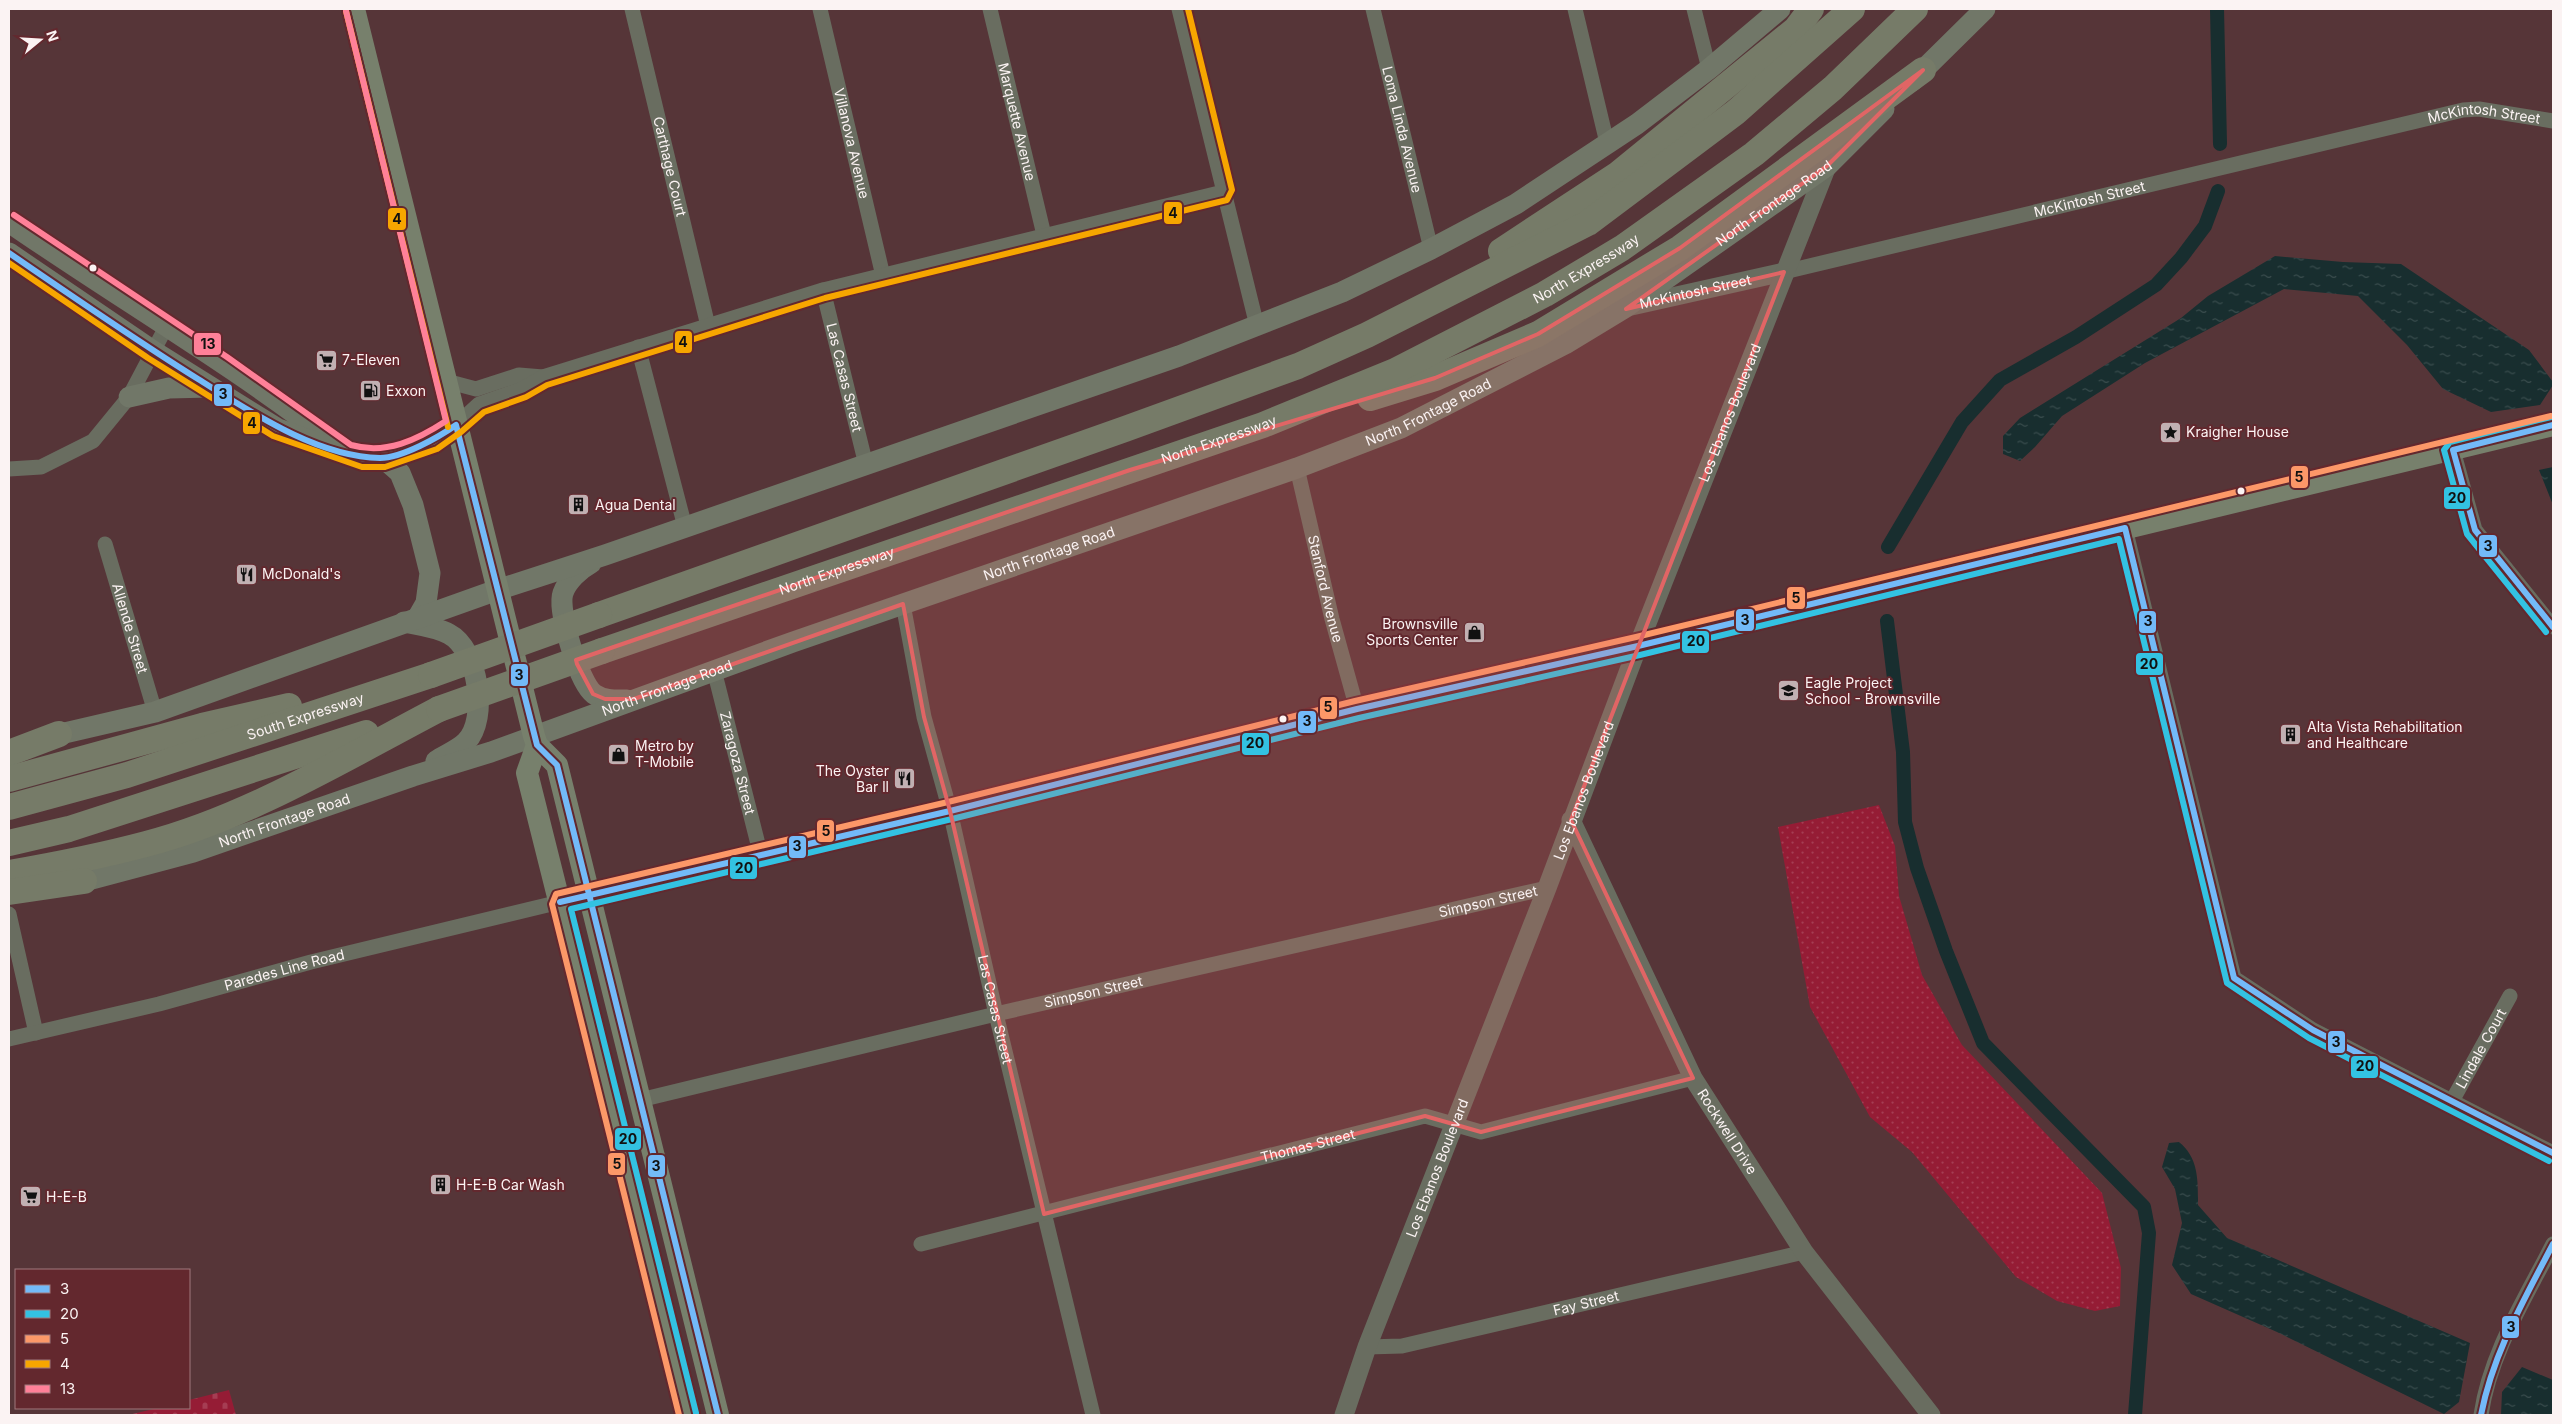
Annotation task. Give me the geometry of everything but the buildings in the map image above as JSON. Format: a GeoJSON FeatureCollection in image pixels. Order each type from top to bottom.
{"type":"FeatureCollection","features":[{"type":"Feature","properties":{"kind":"highway"},"geometry":{"type":"LineString","coordinates":[[1367,335],[1471,271],[1618,174],[1796,28],[1811,9]]}},
{"type":"Feature","properties":{"kind":"highway"},"geometry":{"type":"LineString","coordinates":[[1367,335],[1588,223],[1736,112],[1852,9]]}},
{"type":"Feature","properties":{"kind":"highway","name":"North Expressway"},"geometry":{"type":"LineString","coordinates":[[439,709],[602,651],[1263,425],[1396,371],[1545,294],[1622,248],[1754,154],[1833,88],[1915,9]]}},
{"type":"Feature","properties":{"kind":"highway"},"geometry":{"type":"LineString","coordinates":[[1130,470],[1435,378],[1538,334],[1680,248],[1923,70]]}},
{"type":"Feature","properties":{"kind":"highway","name":"South Expressway"},"geometry":{"type":"LineString","coordinates":[[9,807],[127,776],[431,675],[1134,426],[1298,366],[1367,335]]}},
{"type":"Feature","properties":{"kind":"highway"},"geometry":{"type":"LineString","coordinates":[[9,779],[202,726],[431,675]]}},
{"type":"Feature","properties":{"kind":"highway"},"geometry":{"type":"LineString","coordinates":[[9,843],[69,829],[439,709]]}},
{"type":"Feature","properties":{"kind":"highway"},"geometry":{"type":"LineString","coordinates":[[9,873],[148,844],[215,820],[288,788],[439,709]]}},
{"type":"Feature","properties":{"kind":"highway"},"geometry":{"type":"LineString","coordinates":[[9,753],[59,734]]}},
{"type":"Feature","properties":{"kind":"highway"},"geometry":{"type":"LineString","coordinates":[[9,892],[84,881]]}},
{"type":"Feature","properties":{"kind":"main road"},"geometry":{"type":"LineString","coordinates":[[354,9],[536,741],[557,765],[718,1415]]}},
{"type":"Feature","properties":{"kind":"main road"},"geometry":{"type":"LineString","coordinates":[[9,746],[155,712],[497,590],[866,465],[1257,326],[1342,292],[1431,249],[1516,204],[1607,143],[1709,69],[1780,9]]}},
{"type":"Feature","properties":{"kind":"main road","name":"North Frontage Road"},"geometry":{"type":"LineString","coordinates":[[9,902],[193,852],[413,776],[536,741],[634,699],[714,670],[1297,468],[1401,428],[1565,344],[1626,307],[1827,166],[1985,9]]}},
{"type":"Feature","properties":{"kind":"main road"},"geometry":{"type":"LineString","coordinates":[[9,222],[224,364],[347,453]]}},
{"type":"Feature","properties":{"kind":"main road"},"geometry":{"type":"LineString","coordinates":[[9,253],[153,351],[278,430],[364,458],[383,458],[433,441],[456,425]]}},
{"type":"Feature","properties":{"kind":"main road"},"geometry":{"type":"LineString","coordinates":[[129,397],[170,388],[210,387]]}},
{"type":"Feature","properties":{"kind":"main road"},"geometry":{"type":"LineString","coordinates":[[589,896],[950,811],[1357,709],[1638,646],[2553,425]]}},
{"type":"Feature","properties":{"kind":"main road"},"geometry":{"type":"LineString","coordinates":[[383,458],[400,473],[410,496],[419,524],[430,573],[426,604],[411,620]]}},
{"type":"Feature","properties":{"kind":"main road"},"geometry":{"type":"LineString","coordinates":[[604,555],[588,565],[567,584],[562,595],[564,619],[577,664],[593,694],[605,700],[634,699]]}},
{"type":"Feature","properties":{"kind":"main road"},"geometry":{"type":"LineString","coordinates":[[411,620],[443,631],[455,638],[469,657],[479,693],[478,718],[466,742],[413,776]]}},
{"type":"Feature","properties":{"kind":"main road"},"geometry":{"type":"LineString","coordinates":[[536,741],[527,773],[688,1415]]}},
{"type":"Feature","properties":{"kind":"street","name":"Carthage Court"},"geometry":{"type":"LineString","coordinates":[[632,9],[708,326]]}},
{"type":"Feature","properties":{"kind":"street","name":"Villanova Avenue"},"geometry":{"type":"LineString","coordinates":[[820,9],[884,276]]}},
{"type":"Feature","properties":{"kind":"street","name":"Marquette Avenue"},"geometry":{"type":"LineString","coordinates":[[990,9],[1044,235]]}},
{"type":"Feature","properties":{"kind":"street"},"geometry":{"type":"LineString","coordinates":[[1179,9],[1257,326]]}},
{"type":"Feature","properties":{"kind":"street","name":"Loma Linda Avenue"},"geometry":{"type":"LineString","coordinates":[[1373,9],[1431,249]]}},
{"type":"Feature","properties":{"kind":"street"},"geometry":{"type":"LineString","coordinates":[[1575,9],[1607,143]]}},
{"type":"Feature","properties":{"kind":"street"},"geometry":{"type":"LineString","coordinates":[[1694,9],[1709,69]]}},
{"type":"Feature","properties":{"kind":"street","name":"McKintosh Street"},"geometry":{"type":"LineString","coordinates":[[1626,307],[1784,272],[2463,110],[2479,109],[2553,121]]}},
{"type":"Feature","properties":{"kind":"street","name":"Los Ebanos Boulevard"},"geometry":{"type":"LineString","coordinates":[[1347,1413],[1367,1347],[1547,888],[1638,646],[1827,166]]}},
{"type":"Feature","properties":{"kind":"street"},"geometry":{"type":"LineString","coordinates":[[456,425],[479,404],[522,390],[543,377],[823,290],[1223,192]]}},
{"type":"Feature","properties":{"kind":"street","name":"Las Casas Street"},"geometry":{"type":"LineString","coordinates":[[823,290],[866,465]]}},
{"type":"Feature","properties":{"kind":"street"},"geometry":{"type":"LineString","coordinates":[[9,469],[40,467],[92,441],[129,397],[166,327]]}},
{"type":"Feature","properties":{"kind":"street"},"geometry":{"type":"LineString","coordinates":[[638,347],[685,527]]}},
{"type":"Feature","properties":{"kind":"street"},"geometry":{"type":"LineString","coordinates":[[446,381],[476,388],[519,375],[543,377]]}},
{"type":"Feature","properties":{"kind":"street"},"geometry":{"type":"LineString","coordinates":[[2452,450],[2475,530],[2553,627]]}},
{"type":"Feature","properties":{"kind":"street","name":"Stanford Avenue"},"geometry":{"type":"LineString","coordinates":[[1297,468],[1332,619],[1357,709]]}},
{"type":"Feature","properties":{"kind":"street"},"geometry":{"type":"LineString","coordinates":[[2125,528],[2234,978],[2313,1030],[2553,1153]]}},
{"type":"Feature","properties":{"kind":"street","name":"Allende Street"},"geometry":{"type":"LineString","coordinates":[[105,544],[155,712]]}},
{"type":"Feature","properties":{"kind":"street","name":"Las Casas Street"},"geometry":{"type":"LineString","coordinates":[[902,604],[924,717],[950,811],[996,1014],[1093,1415]]}},
{"type":"Feature","properties":{"kind":"street","name":"Zaragoza Street"},"geometry":{"type":"LineString","coordinates":[[714,670],[761,856]]}},
{"type":"Feature","properties":{"kind":"street","name":"Rockwell Drive"},"geometry":{"type":"LineString","coordinates":[[1571,820],[1693,1078],[1804,1252],[1931,1415]]}},
{"type":"Feature","properties":{"kind":"street","name":"Simpson Street"},"geometry":{"type":"LineString","coordinates":[[640,1100],[996,1014],[1547,888]]}},
{"type":"Feature","properties":{"kind":"street","name":"Paredes Line Road"},"geometry":{"type":"LineString","coordinates":[[9,1039],[159,1004],[311,962],[589,896]]}},
{"type":"Feature","properties":{"kind":"street"},"geometry":{"type":"LineString","coordinates":[[9,914],[36,1033]]}},
{"type":"Feature","properties":{"kind":"street","name":"Lindale Court"},"geometry":{"type":"LineString","coordinates":[[2452,1101],[2510,996]]}},
{"type":"Feature","properties":{"kind":"street","name":"Thomas Street"},"geometry":{"type":"LineString","coordinates":[[921,1244],[1425,1116],[1454,1122],[1481,1132],[1693,1078]]}},
{"type":"Feature","properties":{"kind":"street"},"geometry":{"type":"LineString","coordinates":[[2481,1415],[2487,1382],[2498,1351],[2553,1244]]}},
{"type":"Feature","properties":{"kind":"street","name":"Fay Street"},"geometry":{"type":"LineString","coordinates":[[1367,1347],[1402,1346],[1804,1252]]}},
{"type":"Feature","properties":{"kind":"highlighted area"},"geometry":{"type":"Polygon","coordinates":[[[1923,70],[1827,166],[1626,309],[1784,272],[1571,820],[1693,1078],[1481,1132],[1425,1116],[1044,1214],[950,811],[924,717],[903,604],[634,699],[605,699],[593,694],[577,664],[576,660],[1130,470],[1435,378],[1538,334],[1680,248],[1923,70]]]}},
{"type":"Feature","properties":{"kind":"green space"},"geometry":{"type":"Polygon","coordinates":[[[1879,805],[1895,846],[1899,896],[1922,975],[1962,1045],[2102,1193],[2121,1268],[2120,1306],[2095,1311],[2057,1301],[2016,1277],[1912,1152],[1870,1117],[1810,1007],[1778,827],[1879,805]]]}},
{"type":"Feature","properties":{"kind":"green space"},"geometry":{"type":"Polygon","coordinates":[[[229,1390],[236,1415],[128,1415],[154,1409],[190,1409],[190,1400],[229,1390]]]}},
{"type":"Feature","properties":{"kind":"water"},"geometry":{"type":"Polygon","coordinates":[[[2275,256],[2343,262],[2401,264],[2529,350],[2553,382],[2553,385],[2540,405],[2491,412],[2443,389],[2407,345],[2358,296],[2284,289],[2145,363],[2062,416],[2020,461],[2003,454],[2003,436],[2020,418],[2181,318],[2208,296],[2275,256]]]}},
{"type":"Feature","properties":{"kind":"water"},"geometry":{"type":"Polygon","coordinates":[[[2553,467],[2553,505],[2539,470],[2553,467]]]}},
{"type":"Feature","properties":{"kind":"water"},"geometry":{"type":"Polygon","coordinates":[[[2179,1142],[2186,1148],[2194,1163],[2198,1205],[2227,1238],[2470,1343],[2459,1402],[2444,1414],[2277,1332],[2191,1294],[2172,1265],[2182,1223],[2175,1189],[2162,1167],[2169,1143],[2179,1142]]]}},
{"type":"Feature","properties":{"kind":"water"},"geometry":{"type":"Polygon","coordinates":[[[2522,1367],[2553,1380],[2553,1415],[2501,1415],[2502,1392],[2522,1367]]]}},
{"type":"Feature","properties":{"kind":"waterway"},"geometry":{"type":"LineString","coordinates":[[2217,9],[2220,144]]}},
{"type":"Feature","properties":{"kind":"waterway"},"geometry":{"type":"LineString","coordinates":[[1888,547],[1962,422],[2000,380],[2076,337],[2156,285],[2181,258],[2205,226],[2218,191]]}},
{"type":"Feature","properties":{"kind":"waterway"},"geometry":{"type":"LineString","coordinates":[[1887,621],[1903,752],[1905,822],[1917,868],[1946,951],[1983,1043],[2144,1207],[2149,1233],[2135,1415]]}},
{"type":"Feature","properties":{"kind":"transit line","name":"4"},"geometry":{"type":"LineString","coordinates":[[9,263],[148,358],[273,436],[362,467],[385,467],[437,449],[484,412],[526,397],[547,385],[825,298],[1227,200],[1232,190],[1188,9]]}},
{"type":"Feature","properties":{"kind":"transit line","name":"4"},"geometry":{"type":"LineString","coordinates":[[346,11],[448,427]]}},
{"type":"Feature","properties":{"kind":"transit line","name":"13"},"geometry":{"type":"LineString","coordinates":[[14,215],[227,357],[351,445],[364,448],[389,447],[412,440],[435,428],[446,421],[346,11]]}},
{"type":"Feature","properties":{"kind":"transit line","name":"3"},"geometry":{"type":"LineString","coordinates":[[9,253],[127,333],[240,405],[285,431],[332,450],[356,456],[380,458],[399,455],[420,446],[456,425],[537,745],[557,765],[718,1415]]}},
{"type":"Feature","properties":{"kind":"transit line","name":"5"},"geometry":{"type":"LineString","coordinates":[[679,1415],[552,904],[556,894],[948,802],[1355,701],[1636,637],[2551,416]]}},
{"type":"Feature","properties":{"kind":"transit line","name":"20"},"geometry":{"type":"LineString","coordinates":[[2546,632],[2467,534],[2444,450],[2450,442],[2551,417]]}},
{"type":"Feature","properties":{"kind":"transit line","name":"3"},"geometry":{"type":"LineString","coordinates":[[2453,450],[2553,425]]}},
{"type":"Feature","properties":{"kind":"transit line","name":"3"},"geometry":{"type":"LineString","coordinates":[[2453,450],[2475,530],[2553,627]]}},
{"type":"Feature","properties":{"kind":"transit line","name":"3"},"geometry":{"type":"LineString","coordinates":[[560,902],[950,811],[1357,709],[1638,646],[2125,528],[2234,978],[2313,1030],[2553,1153]]}},
{"type":"Feature","properties":{"kind":"transit line","name":"20"},"geometry":{"type":"LineString","coordinates":[[696,1413],[571,909],[952,819],[1359,718],[1640,655],[2119,539],[2227,983],[2309,1038],[2549,1161]]}},
{"type":"Feature","properties":{"kind":"transit line","name":"3"},"geometry":{"type":"LineString","coordinates":[[2481,1415],[2486,1392],[2501,1348],[2553,1244]]}},
{"type":"Feature","properties":{"kind":"place","name":"7-Eleven"},"geometry":{"type":"Point","coordinates":[326,360]}},
{"type":"Feature","properties":{"kind":"place","name":"Exxon"},"geometry":{"type":"Point","coordinates":[370,391]}},
{"type":"Feature","properties":{"kind":"place","name":"Kraigher House"},"geometry":{"type":"Point","coordinates":[2170,432]}},
{"type":"Feature","properties":{"kind":"place","name":"Agua Dental"},"geometry":{"type":"Point","coordinates":[579,505]}},
{"type":"Feature","properties":{"kind":"place","name":"McDonald's"},"geometry":{"type":"Point","coordinates":[246,574]}},
{"type":"Feature","properties":{"kind":"place","name":"Brownsville Sports Center"},"geometry":{"type":"Point","coordinates":[1474,632]}},
{"type":"Feature","properties":{"kind":"place","name":"Eagle Project School - Brownsville"},"geometry":{"type":"Point","coordinates":[1789,691]}},
{"type":"Feature","properties":{"kind":"place","name":"Alta Vista Rehabilitation and Healthcare"},"geometry":{"type":"Point","coordinates":[2291,735]}},
{"type":"Feature","properties":{"kind":"place","name":"Metro by T-Mobile"},"geometry":{"type":"Point","coordinates":[619,754]}},
{"type":"Feature","properties":{"kind":"place","name":"The Oyster Bar ll"},"geometry":{"type":"Point","coordinates":[905,779]}},
{"type":"Feature","properties":{"kind":"place","name":"H-E-B Car Wash"},"geometry":{"type":"Point","coordinates":[440,1185]}},
{"type":"Feature","properties":{"kind":"place","name":"H-E-B"},"geometry":{"type":"Point","coordinates":[30,1197]}}]}
